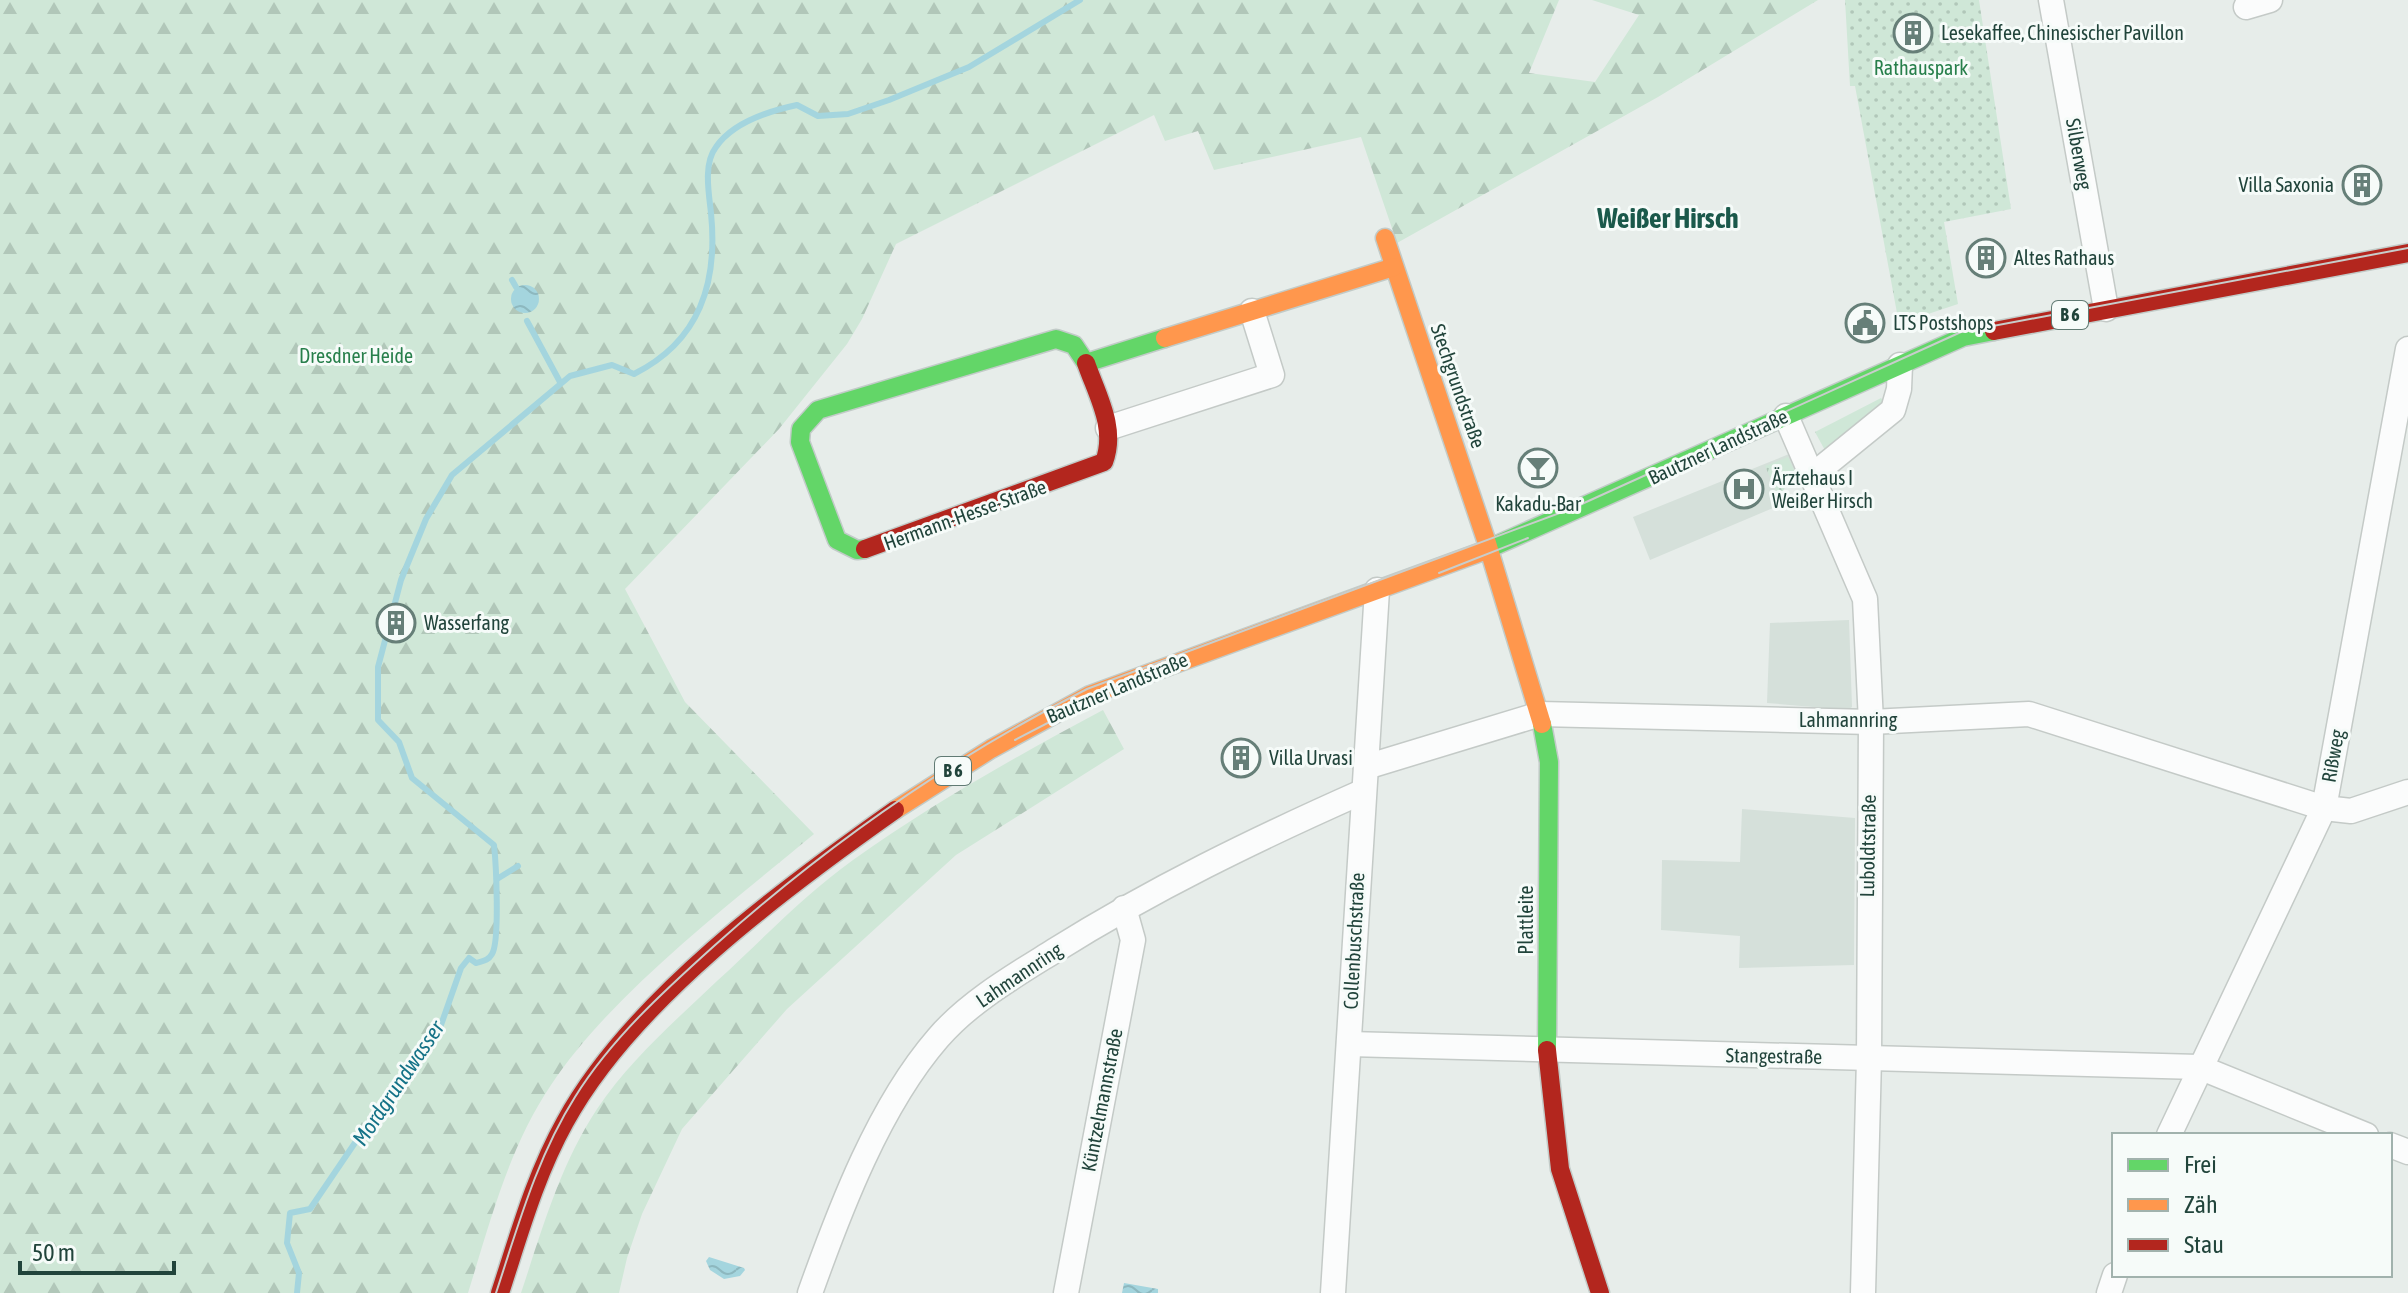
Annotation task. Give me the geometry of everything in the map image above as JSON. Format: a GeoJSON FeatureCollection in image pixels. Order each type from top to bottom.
{"type":"FeatureCollection","features":[{"type":"Feature","properties":{"kind":"main road","name":"Stechgrundstraße"},"geometry":{"type":"LineString","coordinates":[[1385,238],[1489,549]]}},
{"type":"Feature","properties":{"kind":"main road","name":"Bautzner Landstraße"},"geometry":{"type":"LineString","coordinates":[[500,1293],[538,1177],[556,1138],[600,1069],[679,983],[820,862],[877,819],[983,752],[1090,695],[1489,549],[1963,337],[2408,253]]}},
{"type":"Feature","properties":{"kind":"main road"},"geometry":{"type":"LineString","coordinates":[[1108,428],[1086,363],[1394,267]]}},
{"type":"Feature","properties":{"kind":"main road","name":"Hermann-Hesse-Straße"},"geometry":{"type":"LineString","coordinates":[[1086,363],[1074,345],[1056,339],[818,410],[801,429],[800,442],[830,529],[837,540],[857,550],[871,549],[1095,468],[1109,455],[1108,428]]}},
{"type":"Feature","properties":{"kind":"main road","name":"Plattleite"},"geometry":{"type":"LineString","coordinates":[[1489,549],[1540,714],[1549,762],[1547,1052],[1560,1169],[1600,1293]]}},
{"type":"Feature","properties":{"kind":"street","name":"Silberweg"},"geometry":{"type":"LineString","coordinates":[[2051,0],[2106,309]]}},
{"type":"Feature","properties":{"kind":"street"},"geometry":{"type":"LineString","coordinates":[[2246,7],[2270,0]]}},
{"type":"Feature","properties":{"kind":"street"},"geometry":{"type":"LineString","coordinates":[[1108,428],[1272,375],[1252,311]]}},
{"type":"Feature","properties":{"kind":"street","name":"Rißweg"},"geometry":{"type":"LineString","coordinates":[[2170,1133],[2324,808],[2408,349]]}},
{"type":"Feature","properties":{"kind":"street"},"geometry":{"type":"LineString","coordinates":[[1813,475],[1893,410],[1899,389],[1900,365]]}},
{"type":"Feature","properties":{"kind":"street","name":"Luboldtstraße"},"geometry":{"type":"LineString","coordinates":[[1786,416],[1865,599],[1871,722],[1869,1058],[1863,1293]]}},
{"type":"Feature","properties":{"kind":"street","name":"Collenbuschstraße"},"geometry":{"type":"LineString","coordinates":[[1333,1293],[1377,590]]}},
{"type":"Feature","properties":{"kind":"street","name":"Lahmannring"},"geometry":{"type":"LineString","coordinates":[[1366,767],[1540,714],[1871,722],[2029,714],[2324,808],[2351,811],[2405,798]]}},
{"type":"Feature","properties":{"kind":"street","name":"Lahmannring"},"geometry":{"type":"LineString","coordinates":[[810,1293],[858,1175],[896,1098],[939,1036],[1017,974],[1124,908],[1241,846],[1362,792]]}},
{"type":"Feature","properties":{"kind":"street","name":"Küntzelmannstraße"},"geometry":{"type":"LineString","coordinates":[[1066,1293],[1133,940],[1124,908]]}},
{"type":"Feature","properties":{"kind":"street","name":"Stangestraße"},"geometry":{"type":"LineString","coordinates":[[1349,1044],[1547,1052],[2199,1067]]}},
{"type":"Feature","properties":{"kind":"street"},"geometry":{"type":"LineString","coordinates":[[2199,1067],[2361,1133]]}},
{"type":"Feature","properties":{"kind":"shaded area","name":"Ärztehaus I Weißer Hirsch"},"geometry":{"type":"Polygon","coordinates":[[[1789,454],[1795,469],[1773,508],[1650,560],[1633,517],[1789,454]]]}},
{"type":"Feature","properties":{"kind":"shaded area"},"geometry":{"type":"Polygon","coordinates":[[[1849,620],[1852,707],[1848,710],[1767,703],[1770,623],[1849,620]]]}},
{"type":"Feature","properties":{"kind":"shaded area"},"geometry":{"type":"Polygon","coordinates":[[[1742,809],[1855,818],[1854,965],[1739,968],[1740,936],[1661,930],[1662,860],[1740,862],[1742,809]]]}},
{"type":"Feature","properties":{"kind":"green space","name":"Dresdner Heide"},"geometry":{"type":"Polygon","coordinates":[[[0,0],[1559,0],[1529,73],[1595,82],[1639,15],[1592,0],[1818,0],[1658,97],[1397,243],[1361,137],[1214,170],[1198,131],[1165,141],[1154,115],[896,244],[862,319],[847,344],[779,429],[625,589],[685,702],[814,834],[674,952],[606,1017],[576,1051],[551,1085],[523,1134],[493,1212],[468,1293],[0,1293],[0,0]]]}},
{"type":"Feature","properties":{"kind":"green space","name":"Rathauspark"},"geometry":{"type":"Polygon","coordinates":[[[1845,0],[1979,0],[2011,209],[1944,222],[1958,304],[1907,321],[1897,313],[1855,86],[1850,86],[1845,0]]]}},
{"type":"Feature","properties":{"kind":"green space"},"geometry":{"type":"Polygon","coordinates":[[[1881,398],[1885,403],[1827,454],[1815,432],[1881,398]]]}},
{"type":"Feature","properties":{"kind":"green space"},"geometry":{"type":"Polygon","coordinates":[[[1788,457],[1795,472],[1779,497],[1765,466],[1788,457]]]}},
{"type":"Feature","properties":{"kind":"green space"},"geometry":{"type":"Polygon","coordinates":[[[1103,710],[1124,749],[956,855],[787,1009],[682,1129],[642,1214],[619,1293],[521,1293],[553,1198],[584,1130],[610,1091],[654,1042],[800,903],[853,860],[976,781],[1103,710]]]}},
{"type":"Feature","properties":{"kind":"water"},"geometry":{"type":"Polygon","coordinates":[[[525,285],[535,289],[539,299],[535,309],[525,313],[515,309],[511,299],[515,289],[525,285]]]}},
{"type":"Feature","properties":{"kind":"water"},"geometry":{"type":"Polygon","coordinates":[[[709,1257],[745,1270],[740,1276],[724,1279],[710,1270],[706,1261],[709,1257]]]}},
{"type":"Feature","properties":{"kind":"water"},"geometry":{"type":"Polygon","coordinates":[[[1124,1283],[1158,1289],[1158,1293],[1122,1293],[1124,1283]]]}},
{"type":"Feature","properties":{"kind":"waterway","name":"Mordgrundwasser"},"geometry":{"type":"LineString","coordinates":[[297,1293],[299,1273],[287,1243],[290,1213],[310,1209],[382,1103],[441,1025],[461,968],[469,958],[476,963],[487,959],[494,946],[497,901],[494,845],[412,778],[399,742],[378,720],[378,667],[401,580],[426,519],[452,475],[570,376],[612,365],[634,374],[675,345],[700,307],[707,286],[712,239],[709,162],[716,147],[732,131],[764,114],[797,105],[818,116],[848,114],[889,100],[969,67],[1080,0]]}},
{"type":"Feature","properties":{"kind":"waterway"},"geometry":{"type":"LineString","coordinates":[[512,280],[516,287]]}},
{"type":"Feature","properties":{"kind":"waterway"},"geometry":{"type":"LineString","coordinates":[[527,321],[560,382]]}},
{"type":"Feature","properties":{"kind":"waterway"},"geometry":{"type":"LineString","coordinates":[[497,879],[518,866]]}},
{"type":"Feature","properties":{"kind":"tram line"},"geometry":{"type":"LineString","coordinates":[[496,1293],[530,1192],[562,1120],[589,1076],[639,1017],[757,909],[846,838],[939,774],[1037,716],[1087,689],[1573,508],[1961,332],[2408,248]]}},
{"type":"Feature","properties":{"kind":"tram line"},"geometry":{"type":"LineString","coordinates":[[1439,573],[1528,538]]}},
{"type":"Feature","properties":{"kind":"tram line"},"geometry":{"type":"LineString","coordinates":[[1015,740],[1092,700],[1138,683]]}},
{"type":"Feature","properties":{"kind":"traffic: fast"},"geometry":{"type":"LineString","coordinates":[[1481,552],[1963,337],[1994,331]]}},
{"type":"Feature","properties":{"kind":"traffic: fast"},"geometry":{"type":"LineString","coordinates":[[865,549],[857,550],[837,540],[800,442],[801,429],[818,410],[1056,339],[1074,345],[1086,363],[1165,338]]}},
{"type":"Feature","properties":{"kind":"traffic: fast"},"geometry":{"type":"LineString","coordinates":[[1542,724],[1549,762],[1547,1050]]}},
{"type":"Feature","properties":{"kind":"traffic: slow"},"geometry":{"type":"LineString","coordinates":[[1385,238],[1487,543],[1542,724]]}},
{"type":"Feature","properties":{"kind":"traffic: slow"},"geometry":{"type":"LineString","coordinates":[[1165,338],[1394,267]]}},
{"type":"Feature","properties":{"kind":"traffic: slow"},"geometry":{"type":"LineString","coordinates":[[895,810],[991,749],[1090,695],[1481,552]]}},
{"type":"Feature","properties":{"kind":"traffic: jam"},"geometry":{"type":"LineString","coordinates":[[1994,331],[2408,253]]}},
{"type":"Feature","properties":{"kind":"traffic: jam"},"geometry":{"type":"LineString","coordinates":[[865,549],[1104,462],[1107,424],[1086,363]]}},
{"type":"Feature","properties":{"kind":"traffic: jam"},"geometry":{"type":"LineString","coordinates":[[500,1293],[528,1206],[554,1142],[594,1077],[629,1033],[713,950],[805,875],[895,810]]}},
{"type":"Feature","properties":{"kind":"traffic: jam"},"geometry":{"type":"LineString","coordinates":[[1547,1050],[1560,1169],[1600,1293]]}},
{"type":"Feature","properties":{"kind":"place","name":"Lesekaffee, Chinesischer Pavillon"},"geometry":{"type":"Point","coordinates":[1913,33]}},
{"type":"Feature","properties":{"kind":"place","name":"Villa Saxonia"},"geometry":{"type":"Point","coordinates":[2362,185]}},
{"type":"Feature","properties":{"kind":"place","name":"Altes Rathaus"},"geometry":{"type":"Point","coordinates":[1986,258]}},
{"type":"Feature","properties":{"kind":"place","name":"LTS Postshops"},"geometry":{"type":"Point","coordinates":[1865,323]}},
{"type":"Feature","properties":{"kind":"place","name":"Kakadu-Bar"},"geometry":{"type":"Point","coordinates":[1538,468]}},
{"type":"Feature","properties":{"kind":"place","name":"Ärztehaus I Weißer Hirsch"},"geometry":{"type":"Point","coordinates":[1744,489]}},
{"type":"Feature","properties":{"kind":"place","name":"Wasserfang"},"geometry":{"type":"Point","coordinates":[396,623]}},
{"type":"Feature","properties":{"kind":"place","name":"Villa Urvasi"},"geometry":{"type":"Point","coordinates":[1241,758]}},
{"type":"Feature","properties":{"kind":"district","name":"Weißer Hirsch"},"geometry":{"type":"Point","coordinates":[1668,218]}}]}
